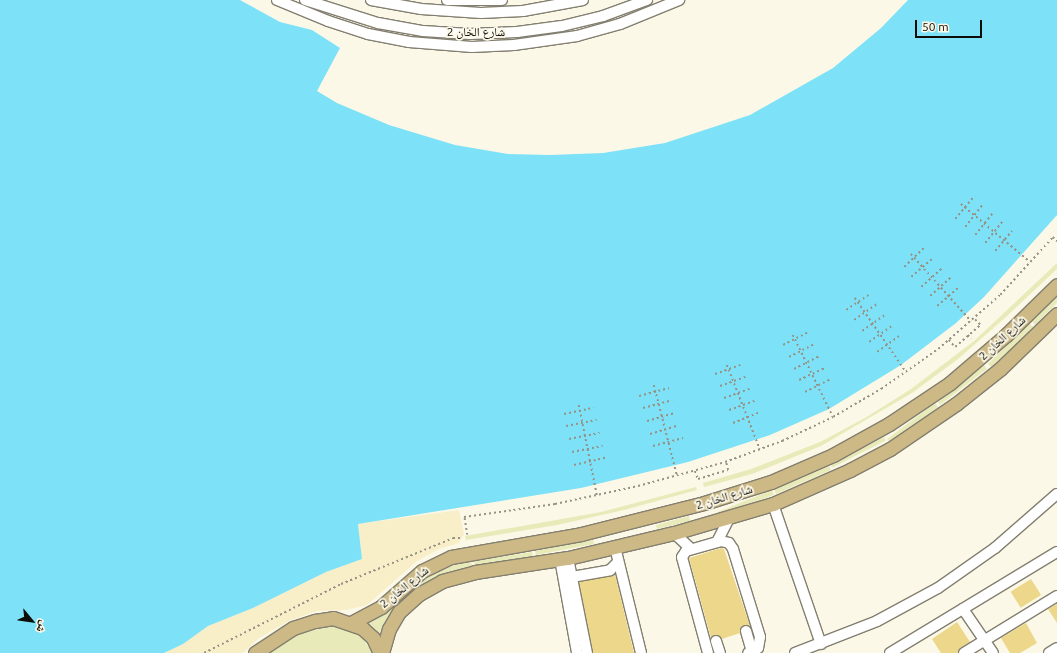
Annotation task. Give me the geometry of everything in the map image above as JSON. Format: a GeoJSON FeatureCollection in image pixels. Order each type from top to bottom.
{"type":"FeatureCollection","features":[{"type":"Feature","properties":{"kind":"main road","name":"شارع الخان 2"},"geometry":{"type":"LineString","coordinates":[[351,623],[381,607],[422,571],[451,557],[582,534],[704,503],[771,482],[833,455],[910,411],[950,383],[1006,336],[1057,285]]}},
{"type":"Feature","properties":{"kind":"main road","name":"شارع الخان 2"},"geometry":{"type":"LineString","coordinates":[[381,653],[389,629],[399,612],[434,585],[463,574],[564,558],[674,533],[773,504],[857,467],[930,423],[1000,369],[1057,314]]}},
{"type":"Feature","properties":{"kind":"main road"},"geometry":{"type":"LineString","coordinates":[[255,653],[283,634],[315,621],[333,618],[351,623],[368,633],[381,653]]}},
{"type":"Feature","properties":{"kind":"street"},"geometry":{"type":"LineString","coordinates":[[277,0],[328,21],[368,34],[430,45],[493,47],[544,42],[613,26],[674,2]]}},
{"type":"Feature","properties":{"kind":"street","name":"شارع الخان 2"},"geometry":{"type":"LineString","coordinates":[[371,0],[421,9],[481,13],[538,9],[583,0]]}},
{"type":"Feature","properties":{"kind":"street"},"geometry":{"type":"LineString","coordinates":[[447,0],[502,0]]}},
{"type":"Feature","properties":{"kind":"street"},"geometry":{"type":"LineString","coordinates":[[645,1],[674,2]]}},
{"type":"Feature","properties":{"kind":"street","name":"شارع الخان 2"},"geometry":{"type":"LineString","coordinates":[[309,2],[370,21],[422,31],[494,33],[562,26],[602,16],[645,1]]}},
{"type":"Feature","properties":{"kind":"street"},"geometry":{"type":"LineString","coordinates":[[309,2],[328,21]]}},
{"type":"Feature","properties":{"kind":"street"},"geometry":{"type":"LineString","coordinates":[[544,42],[562,26]]}},
{"type":"Feature","properties":{"kind":"street"},"geometry":{"type":"LineString","coordinates":[[795,653],[816,648],[877,621],[938,588],[995,548],[1057,494]]}},
{"type":"Feature","properties":{"kind":"street"},"geometry":{"type":"LineString","coordinates":[[773,504],[816,648]]}},
{"type":"Feature","properties":{"kind":"street"},"geometry":{"type":"LineString","coordinates":[[717,542],[730,517]]}},
{"type":"Feature","properties":{"kind":"street"},"geometry":{"type":"LineString","coordinates":[[674,533],[691,549]]}},
{"type":"Feature","properties":{"kind":"street"},"geometry":{"type":"LineString","coordinates":[[708,653],[682,561],[684,554],[691,549],[725,541],[733,549],[760,637],[758,648],[750,652],[746,631]]}},
{"type":"Feature","properties":{"kind":"street"},"geometry":{"type":"LineString","coordinates":[[615,547],[641,653]]}},
{"type":"Feature","properties":{"kind":"street"},"geometry":{"type":"LineString","coordinates":[[890,653],[1057,552]]}},
{"type":"Feature","properties":{"kind":"street"},"geometry":{"type":"LineString","coordinates":[[564,558],[572,577],[587,653]]}},
{"type":"Feature","properties":{"kind":"street"},"geometry":{"type":"LineString","coordinates":[[564,558],[577,653]]}},
{"type":"Feature","properties":{"kind":"street"},"geometry":{"type":"LineString","coordinates":[[572,577],[610,570],[618,562]]}},
{"type":"Feature","properties":{"kind":"street"},"geometry":{"type":"LineString","coordinates":[[964,653],[1057,596]]}},
{"type":"Feature","properties":{"kind":"street"},"geometry":{"type":"LineString","coordinates":[[963,609],[993,653]]}},
{"type":"Feature","properties":{"kind":"street"},"geometry":{"type":"LineString","coordinates":[[716,641],[720,653]]}},
{"type":"Feature","properties":{"kind":"street"},"geometry":{"type":"LineString","coordinates":[[1049,653],[1057,648]]}},
{"type":"Feature","properties":{"kind":"path"},"geometry":{"type":"LineString","coordinates":[[955,219],[974,196]]}},
{"type":"Feature","properties":{"kind":"path"},"geometry":{"type":"LineString","coordinates":[[961,204],[1030,262]]}},
{"type":"Feature","properties":{"kind":"path"},"geometry":{"type":"LineString","coordinates":[[965,227],[983,204]]}},
{"type":"Feature","properties":{"kind":"path"},"geometry":{"type":"LineString","coordinates":[[975,235],[993,213]]}},
{"type":"Feature","properties":{"kind":"path"},"geometry":{"type":"LineString","coordinates":[[985,243],[1002,222]]}},
{"type":"Feature","properties":{"kind":"path"},"geometry":{"type":"LineString","coordinates":[[995,251],[1012,231]]}},
{"type":"Feature","properties":{"kind":"path"},"geometry":{"type":"LineString","coordinates":[[467,535],[464,517],[597,495],[695,471],[760,450],[833,417],[906,372],[949,340],[974,319],[1053,237],[1057,241]]}},
{"type":"Feature","properties":{"kind":"path"},"geometry":{"type":"LineString","coordinates":[[904,267],[924,248]]}},
{"type":"Feature","properties":{"kind":"path"},"geometry":{"type":"LineString","coordinates":[[911,254],[971,321]]}},
{"type":"Feature","properties":{"kind":"path"},"geometry":{"type":"LineString","coordinates":[[912,277],[933,258]]}},
{"type":"Feature","properties":{"kind":"path"},"geometry":{"type":"LineString","coordinates":[[921,287],[942,268]]}},
{"type":"Feature","properties":{"kind":"path"},"geometry":{"type":"LineString","coordinates":[[930,296],[951,277]]}},
{"type":"Feature","properties":{"kind":"path"},"geometry":{"type":"LineString","coordinates":[[937,306],[959,287]]}},
{"type":"Feature","properties":{"kind":"path"},"geometry":{"type":"LineString","coordinates":[[846,310],[870,294]]}},
{"type":"Feature","properties":{"kind":"path"},"geometry":{"type":"LineString","coordinates":[[855,298],[906,372]]}},
{"type":"Feature","properties":{"kind":"path"},"geometry":{"type":"LineString","coordinates":[[854,320],[877,304]]}},
{"type":"Feature","properties":{"kind":"path"},"geometry":{"type":"LineString","coordinates":[[862,331],[884,315]]}},
{"type":"Feature","properties":{"kind":"path"},"geometry":{"type":"LineString","coordinates":[[949,340],[955,347],[980,325],[974,319]]}},
{"type":"Feature","properties":{"kind":"path"},"geometry":{"type":"LineString","coordinates":[[869,342],[892,326]]}},
{"type":"Feature","properties":{"kind":"path"},"geometry":{"type":"LineString","coordinates":[[783,345],[807,333]]}},
{"type":"Feature","properties":{"kind":"path"},"geometry":{"type":"LineString","coordinates":[[793,335],[833,417]]}},
{"type":"Feature","properties":{"kind":"path"},"geometry":{"type":"LineString","coordinates":[[968,335],[971,339]]}},
{"type":"Feature","properties":{"kind":"path"},"geometry":{"type":"LineString","coordinates":[[877,352],[899,336]]}},
{"type":"Feature","properties":{"kind":"path"},"geometry":{"type":"LineString","coordinates":[[789,357],[813,345]]}},
{"type":"Feature","properties":{"kind":"path"},"geometry":{"type":"LineString","coordinates":[[794,369],[819,356]]}},
{"type":"Feature","properties":{"kind":"path"},"geometry":{"type":"LineString","coordinates":[[715,374],[742,364]]}},
{"type":"Feature","properties":{"kind":"path"},"geometry":{"type":"LineString","coordinates":[[727,365],[760,450]]}},
{"type":"Feature","properties":{"kind":"path"},"geometry":{"type":"LineString","coordinates":[[799,380],[825,368]]}},
{"type":"Feature","properties":{"kind":"path"},"geometry":{"type":"LineString","coordinates":[[720,386],[746,376]]}},
{"type":"Feature","properties":{"kind":"path"},"geometry":{"type":"LineString","coordinates":[[805,392],[831,379]]}},
{"type":"Feature","properties":{"kind":"path"},"geometry":{"type":"LineString","coordinates":[[654,385],[677,475]]}},
{"type":"Feature","properties":{"kind":"path"},"geometry":{"type":"LineString","coordinates":[[639,396],[669,388]]}},
{"type":"Feature","properties":{"kind":"path"},"geometry":{"type":"LineString","coordinates":[[724,398],[751,388]]}},
{"type":"Feature","properties":{"kind":"path"},"geometry":{"type":"LineString","coordinates":[[643,408],[672,400]]}},
{"type":"Feature","properties":{"kind":"path"},"geometry":{"type":"LineString","coordinates":[[729,410],[756,400]]}},
{"type":"Feature","properties":{"kind":"path"},"geometry":{"type":"LineString","coordinates":[[579,405],[597,495]]}},
{"type":"Feature","properties":{"kind":"path"},"geometry":{"type":"LineString","coordinates":[[564,414],[593,408]]}},
{"type":"Feature","properties":{"kind":"path"},"geometry":{"type":"LineString","coordinates":[[733,422],[760,412]]}},
{"type":"Feature","properties":{"kind":"path"},"geometry":{"type":"LineString","coordinates":[[646,421],[675,413]]}},
{"type":"Feature","properties":{"kind":"path"},"geometry":{"type":"LineString","coordinates":[[566,426],[596,420]]}},
{"type":"Feature","properties":{"kind":"path"},"geometry":{"type":"LineString","coordinates":[[650,434],[679,425]]}},
{"type":"Feature","properties":{"kind":"path"},"geometry":{"type":"LineString","coordinates":[[569,439],[599,433]]}},
{"type":"Feature","properties":{"kind":"path"},"geometry":{"type":"LineString","coordinates":[[653,446],[683,438]]}},
{"type":"Feature","properties":{"kind":"path"},"geometry":{"type":"LineString","coordinates":[[572,452],[602,446]]}},
{"type":"Feature","properties":{"kind":"path"},"geometry":{"type":"LineString","coordinates":[[574,465],[605,458]]}},
{"type":"Feature","properties":{"kind":"path"},"geometry":{"type":"LineString","coordinates":[[695,471],[698,479],[728,470],[725,462]]}},
{"type":"Feature","properties":{"kind":"path"},"geometry":{"type":"LineString","coordinates":[[713,474],[714,478]]}},
{"type":"Feature","properties":{"kind":"path"},"geometry":{"type":"LineString","coordinates":[[204,653],[342,584],[453,538],[463,538]]}},
{"type":"Feature","properties":{"kind":"green space"},"geometry":{"type":"Polygon","coordinates":[[[1057,263],[1057,269],[1006,317],[958,359],[912,393],[821,446],[752,474],[704,487],[703,483],[751,469],[820,442],[865,418],[911,389],[974,341],[1057,263]]]}},
{"type":"Feature","properties":{"kind":"green space"},"geometry":{"type":"Polygon","coordinates":[[[1057,295],[1057,303],[1035,325],[1032,321],[1057,295]]]}},
{"type":"Feature","properties":{"kind":"green space"},"geometry":{"type":"Polygon","coordinates":[[[1029,323],[1033,327],[992,368],[988,364],[1029,323]]]}},
{"type":"Feature","properties":{"kind":"green space"},"geometry":{"type":"Polygon","coordinates":[[[984,365],[987,369],[940,405],[938,402],[984,365]]]}},
{"type":"Feature","properties":{"kind":"green space"},"geometry":{"type":"Polygon","coordinates":[[[935,403],[938,407],[890,443],[887,439],[935,403]]]}},
{"type":"Feature","properties":{"kind":"green space"},"geometry":{"type":"Polygon","coordinates":[[[884,437],[886,441],[832,468],[831,464],[884,437]]]}},
{"type":"Feature","properties":{"kind":"green space"},"geometry":{"type":"Polygon","coordinates":[[[829,466],[831,470],[776,494],[774,489],[829,466]]]}},
{"type":"Feature","properties":{"kind":"green space"},"geometry":{"type":"Polygon","coordinates":[[[696,487],[697,490],[624,510],[557,525],[466,540],[465,536],[601,512],[696,487]]]}},
{"type":"Feature","properties":{"kind":"green space"},"geometry":{"type":"Polygon","coordinates":[[[772,490],[774,495],[719,517],[717,512],[772,490]]]}},
{"type":"Feature","properties":{"kind":"green space"},"geometry":{"type":"Polygon","coordinates":[[[689,516],[690,521],[657,529],[656,525],[689,516]]]}},
{"type":"Feature","properties":{"kind":"green space"},"geometry":{"type":"Polygon","coordinates":[[[593,539],[594,544],[536,555],[535,551],[593,539]]]}},
{"type":"Feature","properties":{"kind":"green space"},"geometry":{"type":"Polygon","coordinates":[[[532,552],[533,556],[475,566],[474,561],[532,552]]]}},
{"type":"Feature","properties":{"kind":"green space"},"geometry":{"type":"Polygon","coordinates":[[[471,561],[472,566],[442,574],[420,587],[417,582],[446,567],[471,561]]]}},
{"type":"Feature","properties":{"kind":"green space"},"geometry":{"type":"Polygon","coordinates":[[[415,584],[418,588],[388,618],[378,635],[364,623],[380,615],[415,584]]]}},
{"type":"Feature","properties":{"kind":"green space"},"geometry":{"type":"Polygon","coordinates":[[[335,625],[360,635],[373,653],[266,653],[297,634],[335,625]]]}},
{"type":"Feature","properties":{"kind":"sand"},"geometry":{"type":"Polygon","coordinates":[[[459,510],[464,534],[459,543],[439,549],[417,561],[367,605],[346,610],[317,611],[291,620],[259,638],[243,653],[164,653],[183,644],[208,626],[253,608],[326,572],[362,559],[358,524],[459,510]]]}},
{"type":"Feature","properties":{"kind":"water"},"geometry":{"type":"Polygon","coordinates":[[[0,0],[240,0],[280,22],[312,30],[340,48],[317,91],[337,103],[389,125],[455,145],[508,154],[550,155],[603,153],[665,143],[750,115],[833,68],[881,28],[908,0],[1057,0],[1057,215],[984,297],[956,323],[901,365],[829,409],[770,435],[688,462],[581,488],[358,524],[362,559],[326,572],[253,608],[208,626],[183,644],[164,653],[0,653],[0,0]]]}},
{"type":"Feature","properties":{"kind":"building"},"geometry":{"type":"Polygon","coordinates":[[[721,548],[724,549],[750,626],[744,625],[740,633],[722,639],[717,635],[711,638],[689,558],[721,548]]]}},
{"type":"Feature","properties":{"kind":"building"},"geometry":{"type":"Polygon","coordinates":[[[615,574],[634,653],[593,653],[579,582],[615,574]]]}},
{"type":"Feature","properties":{"kind":"building"},"geometry":{"type":"Polygon","coordinates":[[[1031,579],[1041,595],[1021,608],[1011,592],[1031,579]]]}},
{"type":"Feature","properties":{"kind":"building"},"geometry":{"type":"Polygon","coordinates":[[[1057,604],[1057,623],[1048,609],[1057,604]]]}},
{"type":"Feature","properties":{"kind":"building"},"geometry":{"type":"Polygon","coordinates":[[[957,622],[970,642],[960,648],[958,653],[941,653],[932,639],[957,622]]]}},
{"type":"Feature","properties":{"kind":"building"},"geometry":{"type":"Polygon","coordinates":[[[1026,623],[1037,643],[1020,653],[1010,653],[1001,638],[1026,623]]]}}]}
